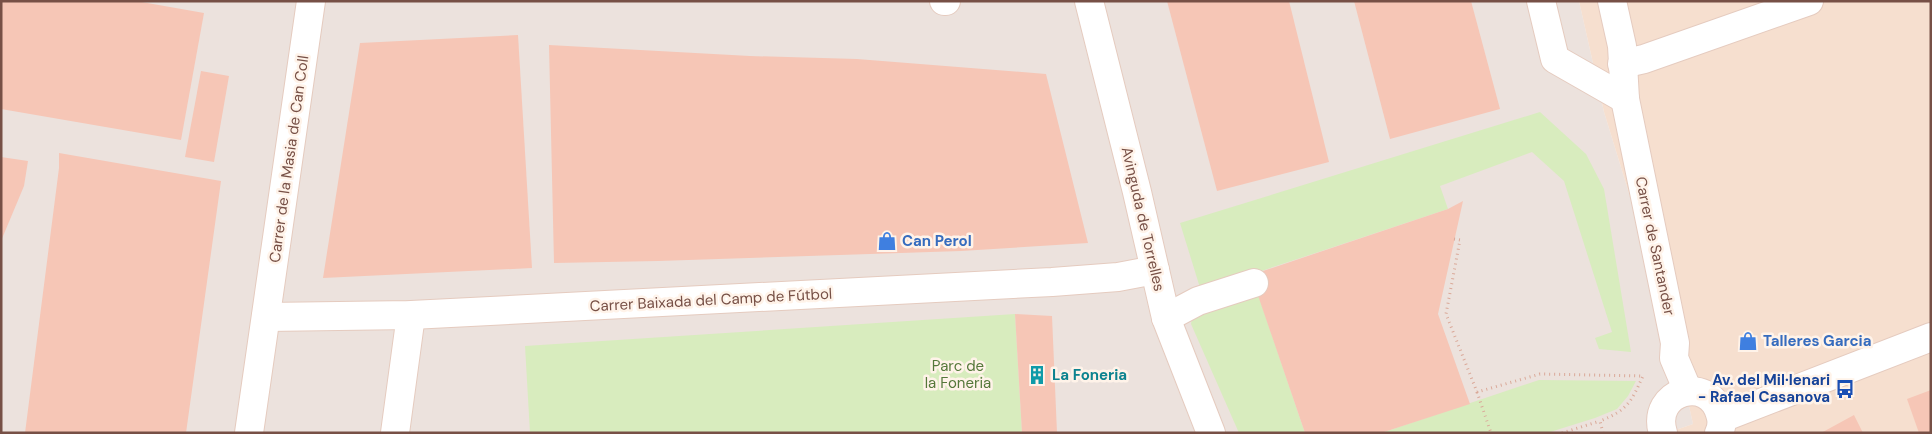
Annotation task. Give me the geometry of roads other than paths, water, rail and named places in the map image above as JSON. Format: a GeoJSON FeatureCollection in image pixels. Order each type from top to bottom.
{"type":"FeatureCollection","features":[{"type":"Feature","properties":{"kind":"street","name":"Carrer de la Masia de Can Coll"},"geometry":{"type":"LineString","coordinates":[[249,433],[311,1]]}},
{"type":"Feature","properties":{"kind":"street","name":"Avinguda de Torrelles"},"geometry":{"type":"LineString","coordinates":[[1089,1],[1166,318],[1211,433]]}},
{"type":"Feature","properties":{"kind":"street"},"geometry":{"type":"LineString","coordinates":[[1541,1],[1555,59],[1625,99]]}},
{"type":"Feature","properties":{"kind":"street","name":"Carrer de Santander"},"geometry":{"type":"LineString","coordinates":[[1612,1],[1622,46],[1625,99],[1675,343],[1674,358],[1688,391]]}},
{"type":"Feature","properties":{"kind":"street"},"geometry":{"type":"LineString","coordinates":[[1622,64],[1644,59],[1808,1]]}},
{"type":"Feature","properties":{"kind":"street","name":"Carrer Baixada del Camp de Fútbol"},"geometry":{"type":"LineString","coordinates":[[266,317],[411,315],[1052,282],[1118,277],[1155,270]]}},
{"type":"Feature","properties":{"kind":"street"},"geometry":{"type":"LineString","coordinates":[[1166,318],[1198,301],[1254,283]]}},
{"type":"Feature","properties":{"kind":"street"},"geometry":{"type":"LineString","coordinates":[[395,433],[411,315]]}},
{"type":"Feature","properties":{"kind":"street"},"geometry":{"type":"LineString","coordinates":[[1659,432],[1664,407],[1677,394],[1688,391],[1705,394],[1714,401],[1719,408],[1720,428],[1931,337]]}},
{"type":"Feature","properties":{"kind":"place","name":"Can Perol"},"geometry":{"type":"Point","coordinates":[887,241]}},
{"type":"Feature","properties":{"kind":"place","name":"Talleres Garcia"},"geometry":{"type":"Point","coordinates":[1748,341]}},
{"type":"Feature","properties":{"kind":"place","name":"La Foneria"},"geometry":{"type":"Point","coordinates":[1037,375]}},
{"type":"Feature","properties":{"kind":"place","name":"Av. del Mil·lenari - Rafael Casanova"},"geometry":{"type":"Point","coordinates":[1845,389]}},
{"type":"Feature","properties":{"kind":"park label","name":"Parc de la Foneria"},"geometry":{"type":"Point","coordinates":[958,374]}}]}
